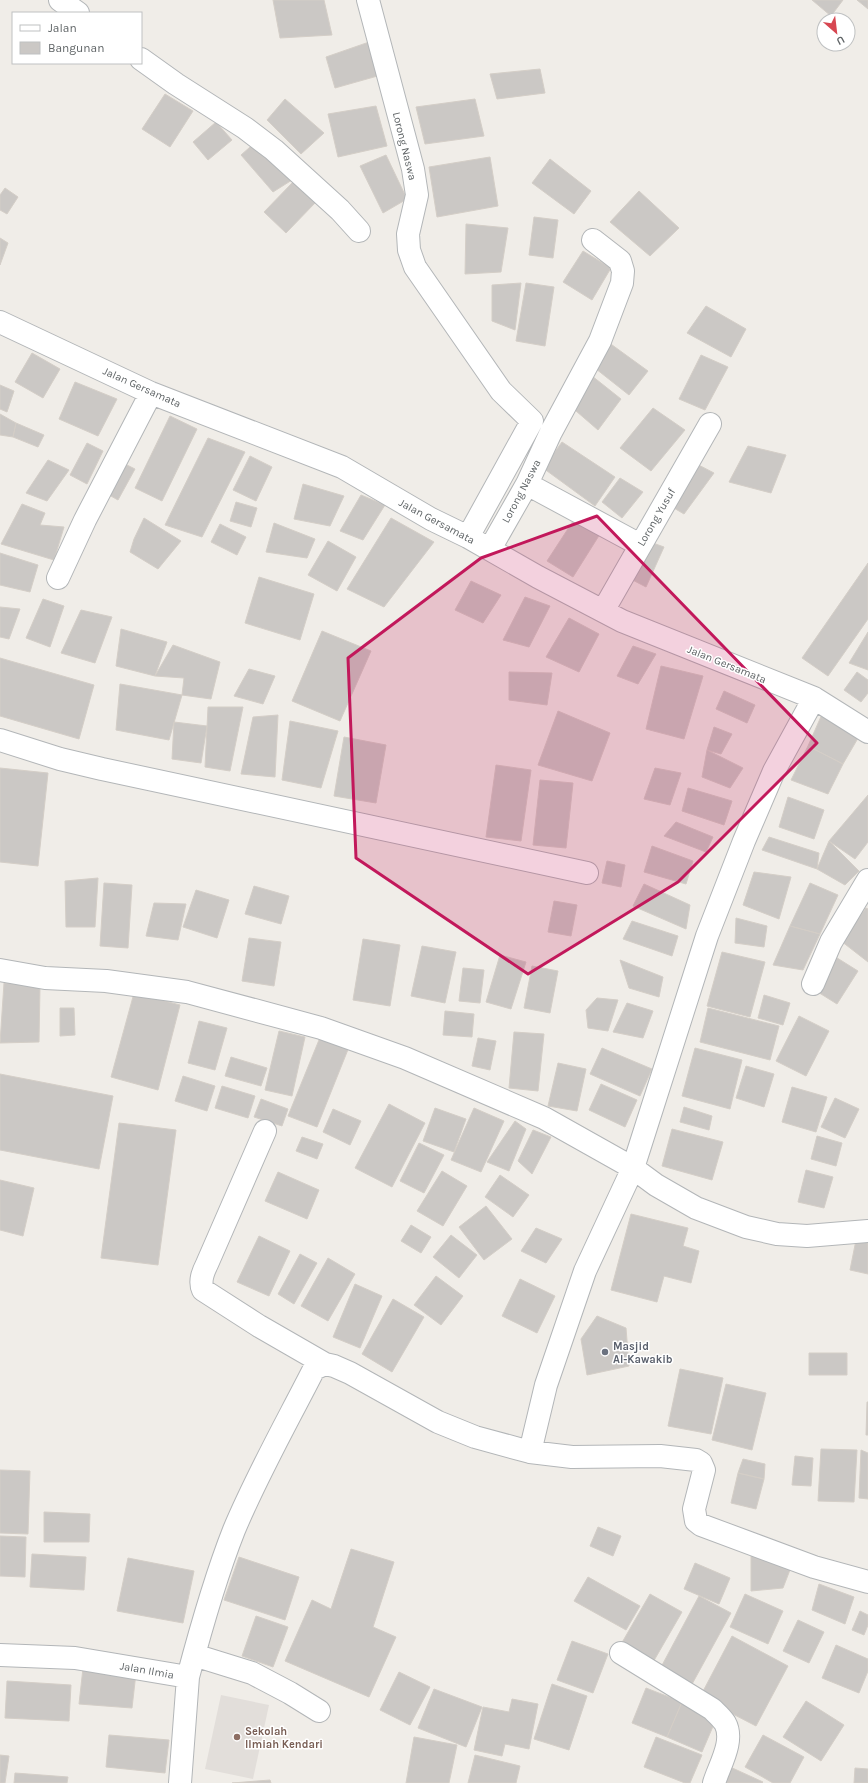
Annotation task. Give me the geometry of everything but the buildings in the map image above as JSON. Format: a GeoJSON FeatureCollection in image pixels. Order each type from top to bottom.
{"type":"FeatureCollection","features":[{"type":"Feature","properties":{"kind":"street"},"geometry":{"type":"LineString","coordinates":[[60,0],[77,12]]}},
{"type":"Feature","properties":{"kind":"street","name":"Lorong Naswa"},"geometry":{"type":"LineString","coordinates":[[368,0],[413,169],[417,195],[408,234],[409,250],[415,267],[501,392],[532,421],[551,432]]}},
{"type":"Feature","properties":{"kind":"street"},"geometry":{"type":"LineString","coordinates":[[142,60],[176,84],[245,128],[274,150],[340,210],[359,231]]}},
{"type":"Feature","properties":{"kind":"street","name":"Lorong Naswa"},"geometry":{"type":"LineString","coordinates":[[490,549],[527,484],[551,432],[600,341],[622,283],[623,271],[620,261],[593,240]]}},
{"type":"Feature","properties":{"kind":"street","name":"Jalan Gersamata"},"geometry":{"type":"LineString","coordinates":[[0,322],[151,393],[325,459],[364,479],[431,519],[468,537],[603,611],[655,635],[814,698],[868,732]]}},
{"type":"Feature","properties":{"kind":"street"},"geometry":{"type":"LineString","coordinates":[[58,578],[151,393]]}},
{"type":"Feature","properties":{"kind":"street"},"geometry":{"type":"LineString","coordinates":[[468,537],[532,421]]}},
{"type":"Feature","properties":{"kind":"street","name":"Lorong Yusuf"},"geometry":{"type":"LineString","coordinates":[[603,611],[710,424]]}},
{"type":"Feature","properties":{"kind":"street"},"geometry":{"type":"LineString","coordinates":[[527,484],[640,545]]}},
{"type":"Feature","properties":{"kind":"street"},"geometry":{"type":"LineString","coordinates":[[530,1452],[546,1385],[585,1271],[633,1168],[707,936],[744,841],[774,771],[814,698]]}},
{"type":"Feature","properties":{"kind":"street"},"geometry":{"type":"LineString","coordinates":[[0,740],[60,759],[102,769],[587,873]]}},
{"type":"Feature","properties":{"kind":"street"},"geometry":{"type":"LineString","coordinates":[[813,984],[831,942],[868,880]]}},
{"type":"Feature","properties":{"kind":"street"},"geometry":{"type":"LineString","coordinates":[[0,970],[45,978],[106,981],[187,992],[321,1028],[405,1058],[544,1118],[633,1168],[656,1185],[696,1208],[746,1227],[777,1234],[807,1236],[868,1231]]}},
{"type":"Feature","properties":{"kind":"street"},"geometry":{"type":"LineString","coordinates":[[265,1131],[207,1264],[201,1285],[203,1290],[230,1308],[325,1364],[350,1373],[438,1422],[475,1437],[530,1452],[572,1457],[660,1456],[696,1460],[701,1463],[704,1470],[694,1508],[696,1521],[707,1527],[814,1567],[868,1582]]}},
{"type":"Feature","properties":{"kind":"street"},"geometry":{"type":"LineString","coordinates":[[188,1678],[220,1569],[235,1528],[314,1369],[325,1364]]}},
{"type":"Feature","properties":{"kind":"street"},"geometry":{"type":"LineString","coordinates":[[621,1653],[712,1709],[722,1719],[727,1729],[728,1739],[714,1783]]}},
{"type":"Feature","properties":{"kind":"street","name":"Jalan Ilmia"},"geometry":{"type":"LineString","coordinates":[[0,1655],[75,1658],[188,1678],[180,1783]]}},
{"type":"Feature","properties":{"kind":"street"},"geometry":{"type":"LineString","coordinates":[[194,1655],[252,1673],[290,1692],[319,1711]]}},
{"type":"Feature","properties":{"kind":"highlighted area"},"geometry":{"type":"Polygon","coordinates":[[[597,516],[817,743],[678,882],[528,974],[356,858],[348,658],[481,558],[597,516]]]}},
{"type":"Feature","properties":{"kind":"shaded area","name":"Sekolah Ilmiah Kendari"},"geometry":{"type":"Polygon","coordinates":[[[221,1695],[269,1705],[253,1779],[205,1769],[221,1695]]]}},
{"type":"Feature","properties":{"kind":"place","name":"Masjid Al-Kawakib"},"geometry":{"type":"Point","coordinates":[605,1352]}},
{"type":"Feature","properties":{"kind":"place","name":"Sekolah Ilmiah Kendari"},"geometry":{"type":"Point","coordinates":[237,1737]}}]}
